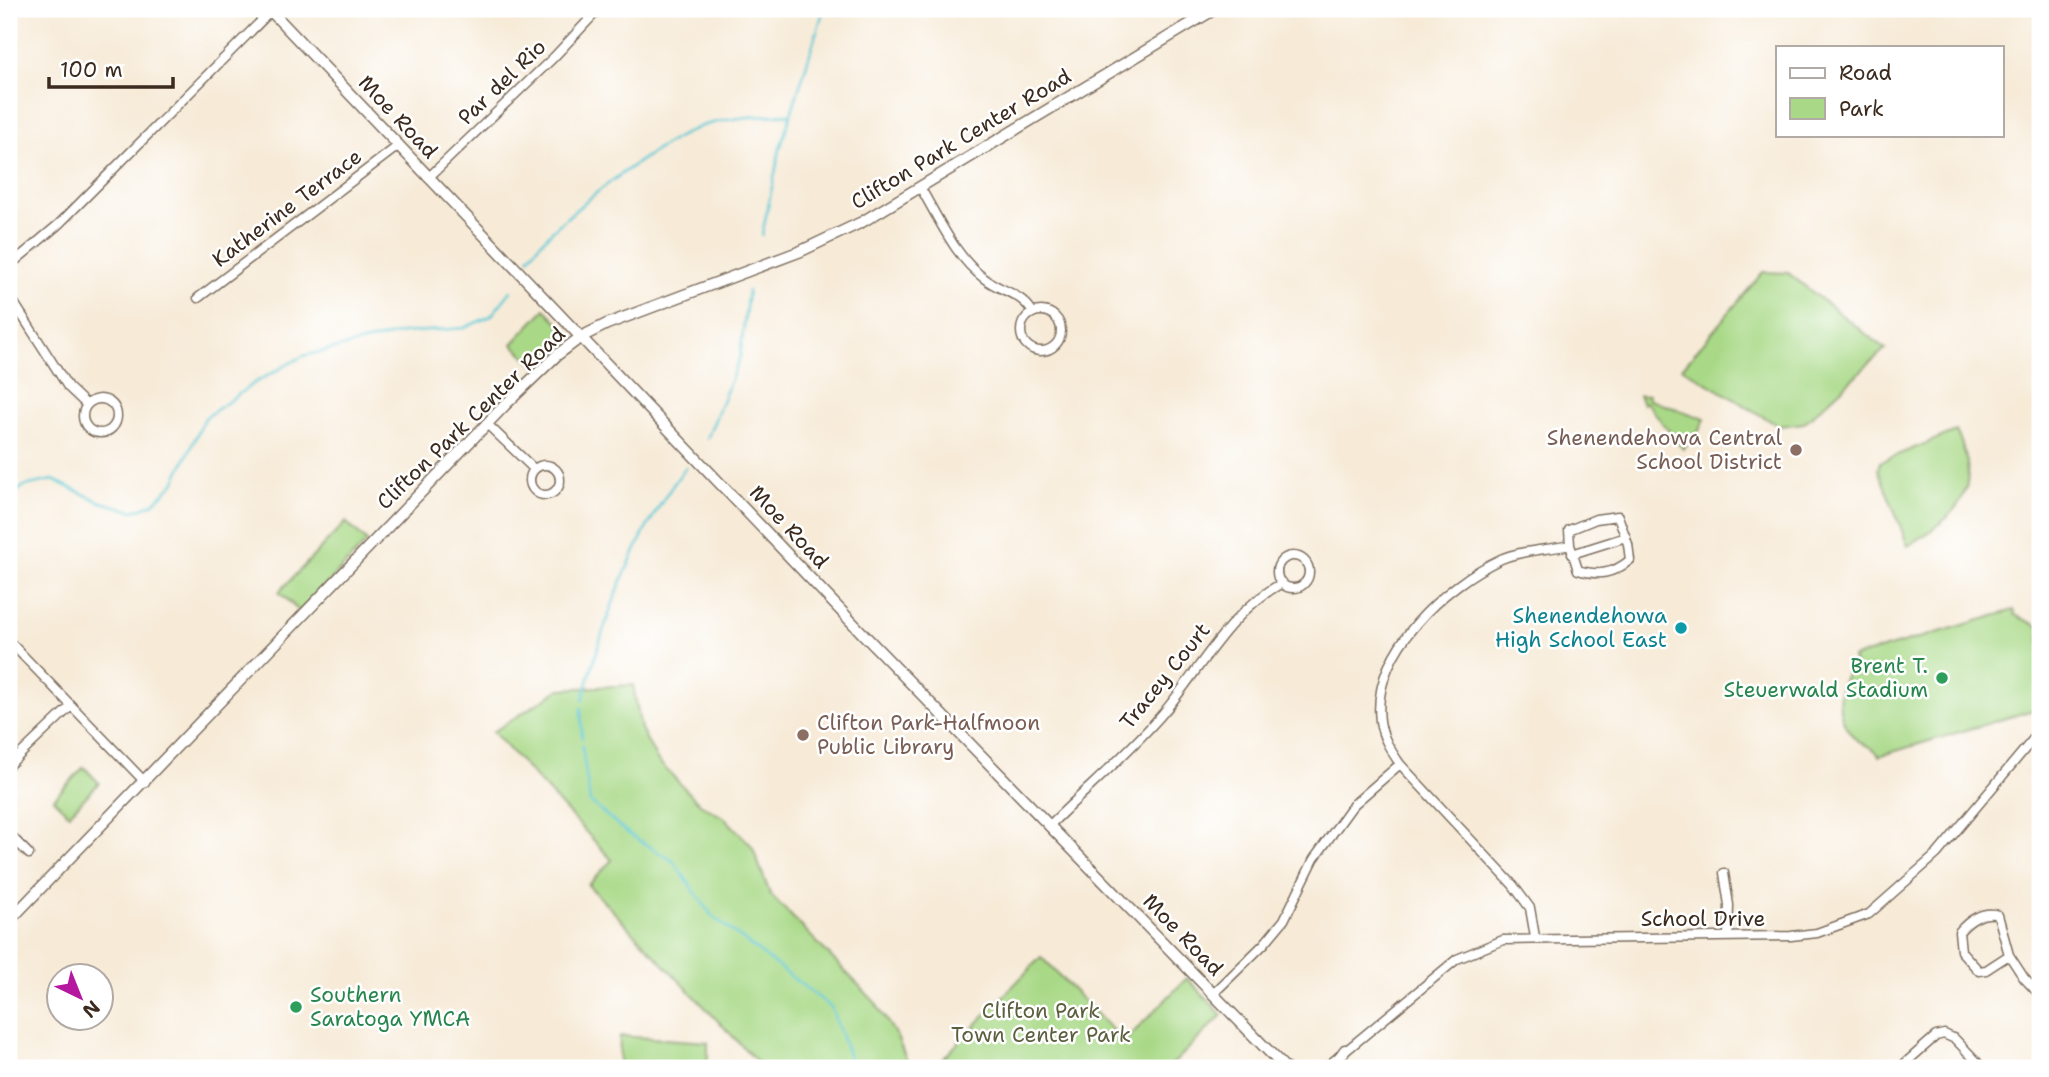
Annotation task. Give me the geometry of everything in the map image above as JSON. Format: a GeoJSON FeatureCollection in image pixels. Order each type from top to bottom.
{"type":"FeatureCollection","features":[{"type":"Feature","properties":{"kind":"street","name":"Par del Rio"},"geometry":{"type":"LineString","coordinates":[[428,178],[554,57],[598,9]]}},
{"type":"Feature","properties":{"kind":"street","name":"Clifton Park Center Road"},"geometry":{"type":"LineString","coordinates":[[9,921],[487,424],[581,337],[607,324],[801,251],[862,222],[1215,9]]}},
{"type":"Feature","properties":{"kind":"street","name":"Moe Road"},"geometry":{"type":"LineString","coordinates":[[270,10],[1049,826],[1284,1068]]}},
{"type":"Feature","properties":{"kind":"street"},"geometry":{"type":"LineString","coordinates":[[9,266],[59,224],[270,10]]}},
{"type":"Feature","properties":{"kind":"street","name":"Katherine Terrace"},"geometry":{"type":"LineString","coordinates":[[198,298],[398,146]]}},
{"type":"Feature","properties":{"kind":"street"},"geometry":{"type":"LineString","coordinates":[[920,187],[958,252],[986,280],[1022,299],[1033,313]]}},
{"type":"Feature","properties":{"kind":"street"},"geometry":{"type":"LineString","coordinates":[[9,295],[68,387],[87,405]]}},
{"type":"Feature","properties":{"kind":"street"},"geometry":{"type":"LineString","coordinates":[[1047,312],[1058,320],[1060,339],[1050,349],[1036,351],[1024,342],[1023,324],[1033,313],[1047,312]]}},
{"type":"Feature","properties":{"kind":"street"},"geometry":{"type":"LineString","coordinates":[[99,399],[112,404],[117,416],[110,429],[96,432],[88,427],[83,414],[87,405],[99,399]]}},
{"type":"Feature","properties":{"kind":"street"},"geometry":{"type":"LineString","coordinates":[[487,424],[534,469]]}},
{"type":"Feature","properties":{"kind":"street"},"geometry":{"type":"LineString","coordinates":[[1618,516],[1626,537],[1630,560],[1620,569],[1598,576],[1578,570],[1571,550],[1569,530],[1596,519],[1618,516]]}},
{"type":"Feature","properties":{"kind":"street"},"geometry":{"type":"LineString","coordinates":[[1535,937],[1530,908],[1513,885],[1400,764],[1387,744],[1380,721],[1380,703],[1388,668],[1404,640],[1441,600],[1464,581],[1503,558],[1571,550],[1626,537]]}},
{"type":"Feature","properties":{"kind":"street","name":"Tracey Court"},"geometry":{"type":"LineString","coordinates":[[1290,556],[1304,560],[1309,568],[1305,583],[1291,587],[1282,583],[1278,574],[1282,561],[1290,556]]}},
{"type":"Feature","properties":{"kind":"street","name":"Tracey Court"},"geometry":{"type":"LineString","coordinates":[[1049,826],[1164,712],[1229,625],[1250,604],[1282,583]]}},
{"type":"Feature","properties":{"kind":"street"},"geometry":{"type":"LineString","coordinates":[[9,641],[145,782]]}},
{"type":"Feature","properties":{"kind":"street"},"geometry":{"type":"LineString","coordinates":[[9,765],[70,707]]}},
{"type":"Feature","properties":{"kind":"street","name":"School Drive"},"geometry":{"type":"LineString","coordinates":[[1325,1068],[1433,976],[1470,951],[1503,940],[1535,937],[1817,933],[1869,914],[1937,854],[2040,732]]}},
{"type":"Feature","properties":{"kind":"street"},"geometry":{"type":"LineString","coordinates":[[1213,994],[1264,944],[1284,920],[1314,859],[1353,805],[1400,764]]}},
{"type":"Feature","properties":{"kind":"street"},"geometry":{"type":"LineString","coordinates":[[9,834],[29,855]]}},
{"type":"Feature","properties":{"kind":"street"},"geometry":{"type":"LineString","coordinates":[[1724,873],[1729,905],[1728,936]]}},
{"type":"Feature","properties":{"kind":"street"},"geometry":{"type":"LineString","coordinates":[[2009,955],[1986,970],[1979,971],[1961,951],[1959,932],[1975,918],[1996,914],[2002,921],[2009,955],[2024,978],[2040,995]]}},
{"type":"Feature","properties":{"kind":"street"},"geometry":{"type":"LineString","coordinates":[[1903,1066],[1936,1036],[1944,1034],[1955,1040],[1983,1068]]}},
{"type":"Feature","properties":{"kind":"street"},"geometry":{"type":"LineString","coordinates":[[1332,1068],[1345,1050]]}},
{"type":"Feature","properties":{"kind":"green space"},"geometry":{"type":"Polygon","coordinates":[[[1763,272],[1788,273],[1885,349],[1804,423],[1779,426],[1682,368],[1763,272]]]}},
{"type":"Feature","properties":{"kind":"green space"},"geometry":{"type":"Polygon","coordinates":[[[545,309],[572,336],[537,367],[512,344],[545,309]]]}},
{"type":"Feature","properties":{"kind":"green space"},"geometry":{"type":"Polygon","coordinates":[[[1639,395],[1649,395],[1648,399],[1705,419],[1696,436],[1683,449],[1646,402],[1643,404],[1639,395]]]}},
{"type":"Feature","properties":{"kind":"green space"},"geometry":{"type":"Polygon","coordinates":[[[1956,431],[1965,452],[1967,485],[1952,512],[1940,524],[1908,546],[1878,469],[1880,462],[1956,431]]]}},
{"type":"Feature","properties":{"kind":"green space"},"geometry":{"type":"Polygon","coordinates":[[[346,522],[367,542],[300,612],[279,592],[346,522]]]}},
{"type":"Feature","properties":{"kind":"green space","name":"Brent T. Steuerwald Stadium"},"geometry":{"type":"Polygon","coordinates":[[[2014,610],[2015,615],[2040,627],[2040,708],[1879,756],[1875,750],[1849,732],[1839,702],[1843,681],[1854,663],[1852,658],[2014,610]]]}},
{"type":"Feature","properties":{"kind":"green space"},"geometry":{"type":"Polygon","coordinates":[[[633,685],[641,729],[657,760],[700,804],[725,818],[752,846],[770,894],[875,1002],[897,1037],[910,1068],[763,1068],[588,885],[612,860],[493,732],[560,689],[633,685]]]}},
{"type":"Feature","properties":{"kind":"green space"},"geometry":{"type":"Polygon","coordinates":[[[84,767],[99,783],[69,814],[53,799],[84,767]]]}},
{"type":"Feature","properties":{"kind":"green space","name":"Clifton Park Town Center Park"},"geometry":{"type":"Polygon","coordinates":[[[1041,957],[1124,1042],[1187,978],[1222,1015],[1169,1068],[934,1068],[1041,957]]]}},
{"type":"Feature","properties":{"kind":"green space"},"geometry":{"type":"Polygon","coordinates":[[[620,1036],[708,1042],[708,1057],[703,1068],[619,1068],[620,1036]]]}},
{"type":"Feature","properties":{"kind":"waterway"},"geometry":{"type":"LineString","coordinates":[[762,235],[780,149],[824,9]]}},
{"type":"Feature","properties":{"kind":"waterway"},"geometry":{"type":"LineString","coordinates":[[529,258],[560,223],[610,182],[686,133],[726,120],[791,114]]}},
{"type":"Feature","properties":{"kind":"waterway"},"geometry":{"type":"LineString","coordinates":[[9,498],[24,486],[53,480],[101,502],[133,511],[153,504],[174,483],[205,418],[256,382],[303,356],[402,333],[464,328],[491,316],[511,291]]}},
{"type":"Feature","properties":{"kind":"waterway"},"geometry":{"type":"LineString","coordinates":[[707,439],[740,357],[748,291]]}},
{"type":"Feature","properties":{"kind":"waterway"},"geometry":{"type":"LineString","coordinates":[[583,700],[601,638],[623,578],[651,521],[686,467]]}},
{"type":"Feature","properties":{"kind":"waterway"},"geometry":{"type":"LineString","coordinates":[[581,708],[582,738]]}},
{"type":"Feature","properties":{"kind":"waterway"},"geometry":{"type":"LineString","coordinates":[[582,746],[590,802],[629,834],[673,861],[712,916],[831,1007],[853,1068]]}},
{"type":"Feature","properties":{"kind":"place","name":"Shenendehowa Central School District"},"geometry":{"type":"Point","coordinates":[1796,450]}},
{"type":"Feature","properties":{"kind":"place","name":"Shenendehowa High School East"},"geometry":{"type":"Point","coordinates":[1681,628]}},
{"type":"Feature","properties":{"kind":"place","name":"Brent T. Steuerwald Stadium"},"geometry":{"type":"Point","coordinates":[1942,678]}},
{"type":"Feature","properties":{"kind":"place","name":"Clifton Park-Halfmoon Public Library"},"geometry":{"type":"Point","coordinates":[803,735]}},
{"type":"Feature","properties":{"kind":"place","name":"Southern Saratoga YMCA"},"geometry":{"type":"Point","coordinates":[296,1007]}}]}
